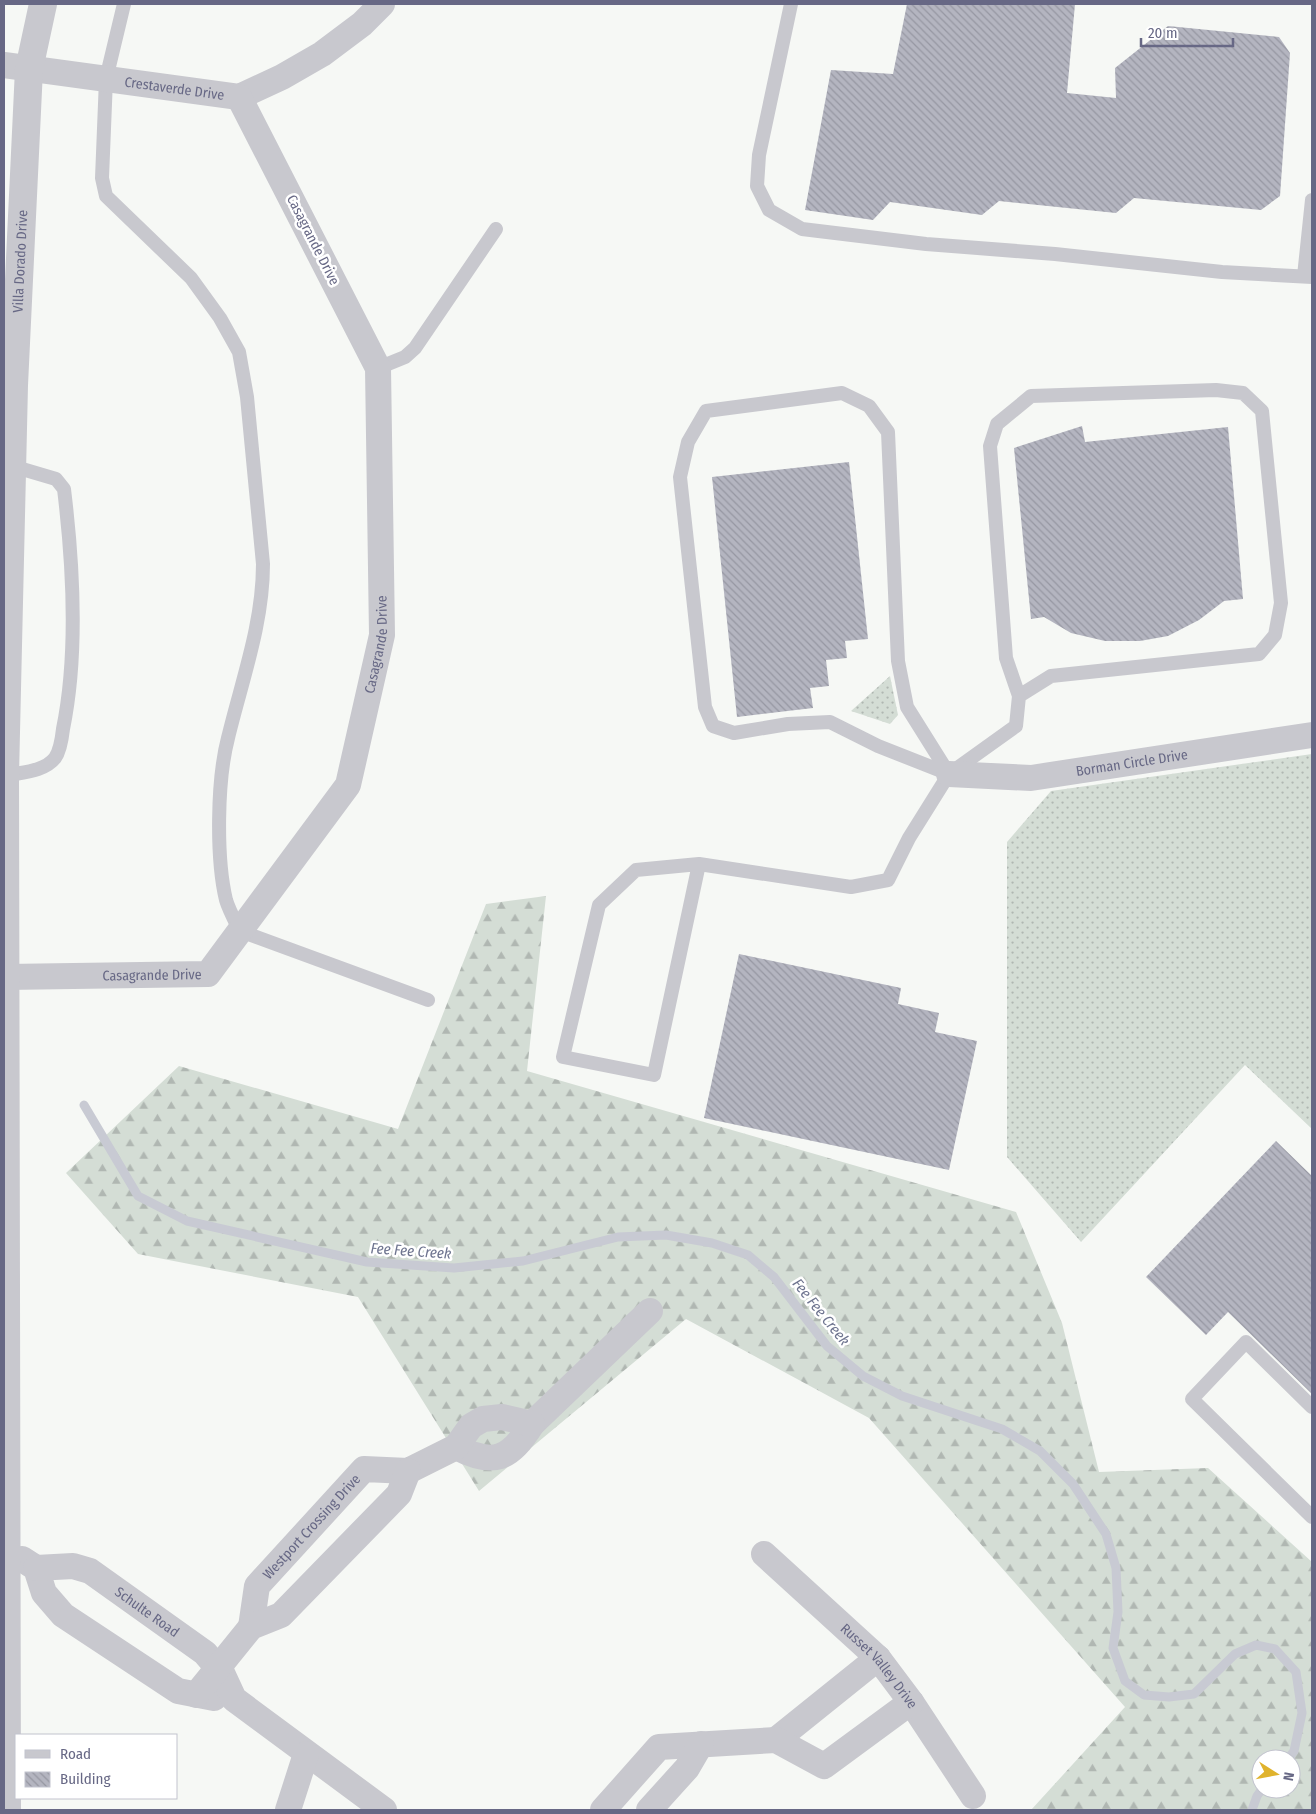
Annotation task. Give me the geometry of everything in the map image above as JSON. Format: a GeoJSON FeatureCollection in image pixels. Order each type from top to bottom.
{"type":"FeatureCollection","features":[{"type":"Feature","properties":{"kind":"street","name":"Villa Dorado Drive"},"geometry":{"type":"LineString","coordinates":[[7,1810],[5,776],[6,617],[12,466],[8,430],[16,67],[44,4]]}},
{"type":"Feature","properties":{"kind":"street","name":"Crestaverde Drive"},"geometry":{"type":"LineString","coordinates":[[16,67],[239,97],[282,78],[322,54],[362,24],[382,4]]}},
{"type":"Feature","properties":{"kind":"street","name":"Casagrande Drive"},"geometry":{"type":"LineString","coordinates":[[6,977],[208,974],[348,785],[382,634],[378,368],[239,97]]}},
{"type":"Feature","properties":{"kind":"street","name":"Borman Circle Drive"},"geometry":{"type":"LineString","coordinates":[[949,774],[1031,778],[1312,735]]}},
{"type":"Feature","properties":{"kind":"street"},"geometry":{"type":"LineString","coordinates":[[456,1447],[475,1456],[494,1458],[508,1454],[523,1439],[532,1424],[650,1311]]}},
{"type":"Feature","properties":{"kind":"street","name":"Westport Crossing Drive"},"geometry":{"type":"LineString","coordinates":[[251,1627],[257,1586],[364,1469],[408,1471],[456,1447],[471,1426],[484,1418],[502,1417],[532,1424]]}},
{"type":"Feature","properties":{"kind":"street"},"geometry":{"type":"LineString","coordinates":[[196,1695],[251,1627],[282,1615],[398,1494],[408,1471]]}},
{"type":"Feature","properties":{"kind":"street"},"geometry":{"type":"LineString","coordinates":[[5,1548],[36,1568],[44,1592],[63,1615],[178,1691],[234,1699]]}},
{"type":"Feature","properties":{"kind":"street","name":"Russet Valley Drive"},"geometry":{"type":"LineString","coordinates":[[764,1554],[878,1658],[911,1702],[973,1796]]}},
{"type":"Feature","properties":{"kind":"street","name":"Schulte Road"},"geometry":{"type":"LineString","coordinates":[[36,1568],[67,1566],[90,1571],[205,1653],[218,1668],[234,1699],[384,1810]]}},
{"type":"Feature","properties":{"kind":"street"},"geometry":{"type":"LineString","coordinates":[[776,1740],[878,1658]]}},
{"type":"Feature","properties":{"kind":"street"},"geometry":{"type":"LineString","coordinates":[[603,1810],[659,1747],[776,1740],[824,1766],[911,1702]]}},
{"type":"Feature","properties":{"kind":"street"},"geometry":{"type":"LineString","coordinates":[[649,1810],[687,1768],[701,1744]]}},
{"type":"Feature","properties":{"kind":"street"},"geometry":{"type":"LineString","coordinates":[[288,1810],[306,1754]]}},
{"type":"Feature","properties":{"kind":"lane"},"geometry":{"type":"LineString","coordinates":[[124,4],[106,79],[102,178],[106,196],[191,278],[203,293],[239,352],[247,397],[263,564],[263,588],[253,646],[227,740],[223,766],[220,852],[226,901],[240,931],[428,1000]]}},
{"type":"Feature","properties":{"kind":"lane"},"geometry":{"type":"LineString","coordinates":[[792,4],[759,155],[758,186],[769,210],[802,229],[926,244],[1055,254],[1222,272],[1308,276],[1312,200]]}},
{"type":"Feature","properties":{"kind":"lane"},"geometry":{"type":"LineString","coordinates":[[378,368],[405,357],[415,348],[496,229]]}},
{"type":"Feature","properties":{"kind":"lane"},"geometry":{"type":"LineString","coordinates":[[699,864],[654,1075],[562,1057],[599,905],[636,870],[699,864],[851,888],[888,880],[909,838],[949,774],[1016,726],[1020,696],[1006,658],[990,446],[997,424],[1031,396],[1216,390],[1243,393],[1262,411],[1281,603],[1275,635],[1259,654],[1051,676],[1020,696]]}},
{"type":"Feature","properties":{"kind":"lane"},"geometry":{"type":"LineString","coordinates":[[842,393],[869,406],[888,432],[898,661],[907,707],[949,774],[878,746],[830,722],[788,724],[734,733],[713,726],[705,706],[680,477],[688,442],[706,412],[842,393]]}},
{"type":"Feature","properties":{"kind":"lane"},"geometry":{"type":"LineString","coordinates":[[5,776],[45,767],[56,757],[64,722],[70,676],[71,609],[64,489],[56,479],[12,466]]}},
{"type":"Feature","properties":{"kind":"lane"},"geometry":{"type":"LineString","coordinates":[[1312,1407],[1246,1342],[1192,1399],[1312,1517]]}},
{"type":"Feature","properties":{"kind":"green space"},"geometry":{"type":"Polygon","coordinates":[[[890,676],[898,715],[890,724],[851,711],[890,676]]]}},
{"type":"Feature","properties":{"kind":"green space"},"geometry":{"type":"Polygon","coordinates":[[[1312,754],[1312,1129],[1245,1065],[1081,1242],[1007,1157],[1007,842],[1051,791],[1312,754]]]}},
{"type":"Feature","properties":{"kind":"green space"},"geometry":{"type":"Polygon","coordinates":[[[546,896],[527,1071],[1016,1212],[1062,1323],[1099,1472],[1208,1468],[1312,1562],[1312,1810],[1031,1810],[1125,1707],[869,1418],[686,1319],[479,1491],[358,1297],[138,1254],[66,1173],[179,1066],[398,1129],[486,904],[546,896]]]}},
{"type":"Feature","properties":{"kind":"building"},"geometry":{"type":"Polygon","coordinates":[[[907,4],[1075,4],[1067,93],[1116,98],[1115,68],[1168,26],[1279,37],[1290,53],[1280,196],[1261,210],[1134,198],[1116,213],[999,201],[982,215],[890,202],[873,220],[805,210],[831,70],[893,74],[907,4]]]}},
{"type":"Feature","properties":{"kind":"building"},"geometry":{"type":"Polygon","coordinates":[[[1082,426],[1085,442],[1228,427],[1243,599],[1224,601],[1199,620],[1168,636],[1140,641],[1105,641],[1071,633],[1044,617],[1031,619],[1014,448],[1082,426]]]}},
{"type":"Feature","properties":{"kind":"building"},"geometry":{"type":"Polygon","coordinates":[[[849,462],[868,639],[845,641],[847,658],[826,660],[829,686],[810,688],[813,708],[737,717],[712,477],[849,462]]]}},
{"type":"Feature","properties":{"kind":"building"},"geometry":{"type":"Polygon","coordinates":[[[739,954],[901,988],[898,1004],[939,1013],[935,1032],[977,1041],[949,1170],[704,1118],[739,954]]]}},
{"type":"Feature","properties":{"kind":"building"},"geometry":{"type":"Polygon","coordinates":[[[1276,1141],[1312,1176],[1312,1394],[1228,1312],[1206,1335],[1146,1277],[1276,1141]]]}},
{"type":"Feature","properties":{"kind":"waterway","name":"Fee Fee Creek"},"geometry":{"type":"LineString","coordinates":[[84,1105],[138,1196],[187,1221],[367,1262],[454,1268],[523,1261],[618,1237],[666,1235],[712,1243],[748,1255],[774,1277],[827,1346],[863,1376],[902,1396],[1002,1429],[1040,1451],[1073,1484],[1106,1534],[1116,1568],[1118,1612],[1113,1648],[1125,1681],[1144,1695],[1169,1697],[1194,1694],[1235,1654],[1256,1645],[1275,1649],[1296,1672],[1302,1713],[1294,1749]]}},
{"type":"Feature","properties":{"kind":"waterway","name":"Fee Fee Creek"},"geometry":{"type":"LineString","coordinates":[[1252,1810],[1256,1799]]}}]}
